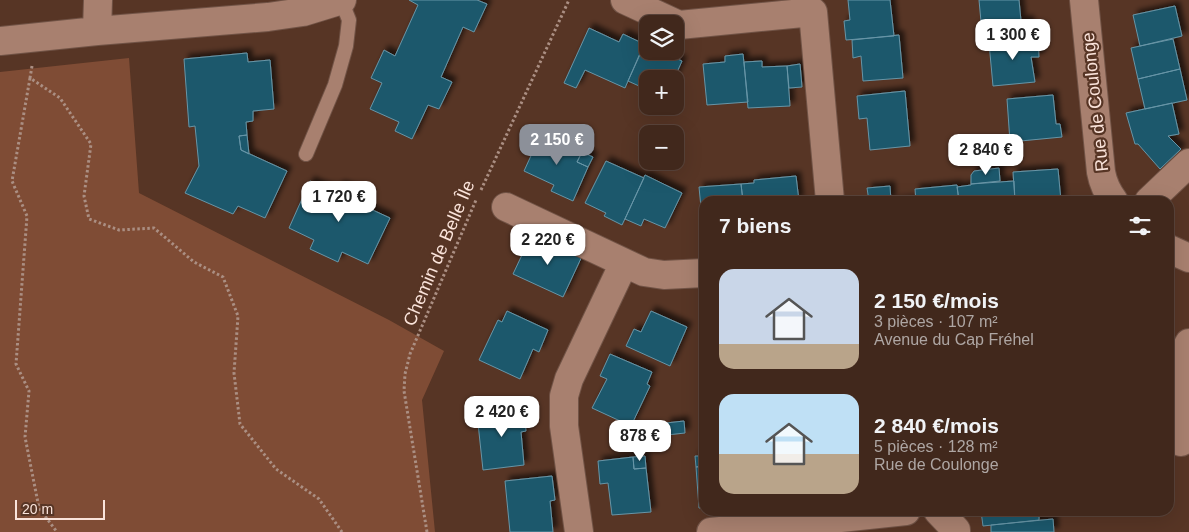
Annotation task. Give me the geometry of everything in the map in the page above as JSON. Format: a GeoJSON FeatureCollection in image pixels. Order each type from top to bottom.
{"type":"FeatureCollection","features":[{"type":"Feature","properties":{"kind":"street"},"geometry":{"type":"LineString","coordinates":[[97,31],[98,0]]}},
{"type":"Feature","properties":{"kind":"street"},"geometry":{"type":"LineString","coordinates":[[0,41],[268,17],[303,12],[342,0]]}},
{"type":"Feature","properties":{"kind":"street"},"geometry":{"type":"LineString","coordinates":[[625,0],[679,25],[813,12],[830,196]]}},
{"type":"Feature","properties":{"kind":"street","name":"Rue de Coulonge"},"geometry":{"type":"LineString","coordinates":[[1084,0],[1101,172],[1103,184],[1111,196]]}},
{"type":"Feature","properties":{"kind":"street"},"geometry":{"type":"LineString","coordinates":[[1154,196],[1189,163]]}},
{"type":"Feature","properties":{"kind":"street"},"geometry":{"type":"LineString","coordinates":[[506,207],[644,272],[664,275],[699,272]]}},
{"type":"Feature","properties":{"kind":"street"},"geometry":{"type":"LineString","coordinates":[[1174,251],[1189,258]]}},
{"type":"Feature","properties":{"kind":"street"},"geometry":{"type":"LineString","coordinates":[[579,532],[564,426],[564,396],[569,379],[624,262]]}},
{"type":"Feature","properties":{"kind":"street"},"geometry":{"type":"LineString","coordinates":[[1181,442],[1180,359],[1189,344]]}},
{"type":"Feature","properties":{"kind":"street"},"geometry":{"type":"LineString","coordinates":[[711,532],[860,516]]}},
{"type":"Feature","properties":{"kind":"street"},"geometry":{"type":"LineString","coordinates":[[943,516],[956,532]]}},
{"type":"Feature","properties":{"kind":"lane"},"geometry":{"type":"LineString","coordinates":[[306,154],[334,85],[346,46],[349,20],[342,0]]}},
{"type":"Feature","properties":{"kind":"path","name":"Chemin de Belle Île"},"geometry":{"type":"LineString","coordinates":[[427,532],[407,412],[404,374],[410,354],[480,192],[569,0]]}},
{"type":"Feature","properties":{"kind":"path"},"geometry":{"type":"LineString","coordinates":[[35,38],[12,180],[27,216],[16,364],[29,391],[25,437],[39,508],[57,532]]}},
{"type":"Feature","properties":{"kind":"path"},"geometry":{"type":"LineString","coordinates":[[30,78],[60,98],[91,144],[84,196],[89,219],[119,230],[154,228],[194,262],[223,277],[238,316],[234,373],[240,424],[276,470],[319,499],[342,532]]}},
{"type":"Feature","properties":{"kind":"shaded area"},"geometry":{"type":"Polygon","coordinates":[[[129,58],[139,193],[389,320],[444,351],[422,400],[435,532],[0,532],[0,72],[129,58]]]}},
{"type":"Feature","properties":{"kind":"building"},"geometry":{"type":"Polygon","coordinates":[[[409,0],[477,0],[487,4],[474,32],[463,27],[441,77],[452,82],[439,109],[428,105],[412,139],[395,131],[399,122],[370,109],[382,83],[371,78],[384,50],[395,56],[418,5],[409,0]]]}},
{"type":"Feature","properties":{"kind":"building"},"geometry":{"type":"Polygon","coordinates":[[[848,0],[890,0],[894,36],[846,40],[844,21],[850,20],[848,0]]]}},
{"type":"Feature","properties":{"kind":"building"},"geometry":{"type":"Polygon","coordinates":[[[979,0],[1019,0],[1021,21],[1029,20],[1030,39],[983,43],[979,0]]]}},
{"type":"Feature","properties":{"kind":"building"},"geometry":{"type":"Polygon","coordinates":[[[1175,6],[1182,36],[1140,46],[1133,15],[1175,6]]]}},
{"type":"Feature","properties":{"kind":"building"},"geometry":{"type":"Polygon","coordinates":[[[589,28],[619,42],[623,34],[639,42],[639,56],[625,88],[585,70],[576,88],[564,83],[589,28]]]}},
{"type":"Feature","properties":{"kind":"building"},"geometry":{"type":"Polygon","coordinates":[[[899,35],[903,78],[863,81],[861,56],[853,58],[852,40],[899,35]]]}},
{"type":"Feature","properties":{"kind":"building"},"geometry":{"type":"Polygon","coordinates":[[[1038,38],[1039,57],[1031,57],[1035,82],[993,86],[989,43],[1038,38]]]}},
{"type":"Feature","properties":{"kind":"building"},"geometry":{"type":"Polygon","coordinates":[[[1173,39],[1180,69],[1138,79],[1131,48],[1173,39]]]}},
{"type":"Feature","properties":{"kind":"building"},"geometry":{"type":"Polygon","coordinates":[[[247,53],[248,62],[270,60],[274,109],[253,111],[253,121],[246,122],[247,135],[239,136],[241,150],[287,171],[265,218],[238,206],[233,214],[185,193],[199,166],[195,126],[189,127],[184,59],[247,53]]]}},
{"type":"Feature","properties":{"kind":"building"},"geometry":{"type":"Polygon","coordinates":[[[743,54],[748,102],[707,105],[703,64],[725,62],[725,56],[743,54]]]}},
{"type":"Feature","properties":{"kind":"building"},"geometry":{"type":"Polygon","coordinates":[[[639,57],[639,60],[682,61],[678,70],[639,70],[639,86],[628,81],[639,57]]]}},
{"type":"Feature","properties":{"kind":"building"},"geometry":{"type":"Polygon","coordinates":[[[762,61],[762,67],[787,66],[790,106],[748,108],[744,62],[762,61]]]}},
{"type":"Feature","properties":{"kind":"building"},"geometry":{"type":"Polygon","coordinates":[[[800,64],[802,87],[789,88],[787,66],[800,64]]]}},
{"type":"Feature","properties":{"kind":"building"},"geometry":{"type":"Polygon","coordinates":[[[1180,69],[1187,100],[1145,109],[1138,79],[1180,69]]]}},
{"type":"Feature","properties":{"kind":"building"},"geometry":{"type":"Polygon","coordinates":[[[905,91],[910,146],[870,150],[867,118],[859,119],[857,96],[905,91]]]}},
{"type":"Feature","properties":{"kind":"building"},"geometry":{"type":"Polygon","coordinates":[[[1053,95],[1056,124],[1060,124],[1062,137],[1010,142],[1007,99],[1053,95]]]}},
{"type":"Feature","properties":{"kind":"building"},"geometry":{"type":"Polygon","coordinates":[[[1172,103],[1179,134],[1168,136],[1181,149],[1160,169],[1138,144],[1135,144],[1126,113],[1172,103]]]}},
{"type":"Feature","properties":{"kind":"building"},"geometry":{"type":"Polygon","coordinates":[[[541,134],[582,152],[577,162],[588,167],[573,201],[551,191],[554,185],[524,171],[541,134]]]}},
{"type":"Feature","properties":{"kind":"building"},"geometry":{"type":"Polygon","coordinates":[[[247,135],[249,154],[241,150],[239,136],[247,135]]]}},
{"type":"Feature","properties":{"kind":"building"},"geometry":{"type":"Polygon","coordinates":[[[582,152],[593,157],[588,167],[577,162],[582,152]]]}},
{"type":"Feature","properties":{"kind":"building"},"geometry":{"type":"Polygon","coordinates":[[[606,161],[644,178],[622,225],[604,216],[606,213],[585,203],[606,161]]]}},
{"type":"Feature","properties":{"kind":"building"},"geometry":{"type":"Polygon","coordinates":[[[999,168],[1000,181],[971,184],[971,175],[974,171],[999,168]]]}},
{"type":"Feature","properties":{"kind":"building"},"geometry":{"type":"Polygon","coordinates":[[[1058,169],[1061,196],[1015,196],[1013,172],[1058,169]]]}},
{"type":"Feature","properties":{"kind":"building"},"geometry":{"type":"Polygon","coordinates":[[[645,175],[682,193],[665,228],[644,219],[641,226],[625,219],[645,175]]]}},
{"type":"Feature","properties":{"kind":"building"},"geometry":{"type":"Polygon","coordinates":[[[796,176],[798,196],[742,196],[741,184],[754,183],[754,180],[796,176]]]}},
{"type":"Feature","properties":{"kind":"building"},"geometry":{"type":"Polygon","coordinates":[[[310,181],[336,193],[340,185],[368,197],[364,206],[390,218],[368,264],[342,252],[338,262],[310,249],[314,240],[289,228],[310,181]]]}},
{"type":"Feature","properties":{"kind":"building"},"geometry":{"type":"Polygon","coordinates":[[[1014,181],[1015,196],[958,196],[957,187],[971,184],[1014,181]]]}},
{"type":"Feature","properties":{"kind":"building"},"geometry":{"type":"Polygon","coordinates":[[[741,184],[742,196],[700,196],[699,187],[741,184]]]}},
{"type":"Feature","properties":{"kind":"building"},"geometry":{"type":"Polygon","coordinates":[[[957,185],[958,196],[916,196],[915,189],[957,185]]]}},
{"type":"Feature","properties":{"kind":"building"},"geometry":{"type":"Polygon","coordinates":[[[890,186],[891,196],[868,196],[867,188],[890,186]]]}},
{"type":"Feature","properties":{"kind":"building"},"geometry":{"type":"Polygon","coordinates":[[[530,238],[558,250],[561,244],[583,254],[563,297],[513,274],[530,238]]]}},
{"type":"Feature","properties":{"kind":"building"},"geometry":{"type":"Polygon","coordinates":[[[507,311],[548,330],[539,352],[533,349],[520,379],[479,360],[498,320],[502,322],[507,311]]]}},
{"type":"Feature","properties":{"kind":"building"},"geometry":{"type":"Polygon","coordinates":[[[651,311],[687,327],[670,366],[626,346],[634,329],[641,332],[651,311]]]}},
{"type":"Feature","properties":{"kind":"building"},"geometry":{"type":"Polygon","coordinates":[[[610,354],[652,372],[647,384],[650,386],[631,426],[592,408],[607,379],[600,376],[610,354]]]}},
{"type":"Feature","properties":{"kind":"building"},"geometry":{"type":"Polygon","coordinates":[[[524,408],[526,431],[521,432],[524,465],[483,470],[477,414],[524,408]]]}},
{"type":"Feature","properties":{"kind":"building"},"geometry":{"type":"Polygon","coordinates":[[[684,421],[685,433],[667,435],[666,423],[684,421]]]}},
{"type":"Feature","properties":{"kind":"building"},"geometry":{"type":"Polygon","coordinates":[[[645,456],[646,468],[634,469],[633,457],[645,456]]]}},
{"type":"Feature","properties":{"kind":"building"},"geometry":{"type":"Polygon","coordinates":[[[695,456],[699,456],[699,467],[696,467],[695,456]]]}},
{"type":"Feature","properties":{"kind":"building"},"geometry":{"type":"Polygon","coordinates":[[[633,457],[634,469],[646,468],[651,512],[612,515],[608,483],[600,484],[598,461],[633,457]]]}},
{"type":"Feature","properties":{"kind":"building"},"geometry":{"type":"Polygon","coordinates":[[[696,467],[699,467],[699,508],[696,467]]]}},
{"type":"Feature","properties":{"kind":"building"},"geometry":{"type":"Polygon","coordinates":[[[552,476],[555,500],[550,501],[553,532],[510,532],[505,481],[552,476]]]}},
{"type":"Feature","properties":{"kind":"building"},"geometry":{"type":"Polygon","coordinates":[[[982,516],[1039,516],[1039,520],[983,526],[982,516]]]}},
{"type":"Feature","properties":{"kind":"building"},"geometry":{"type":"Polygon","coordinates":[[[1053,519],[1054,532],[991,532],[991,525],[1053,519]]]}}]}
